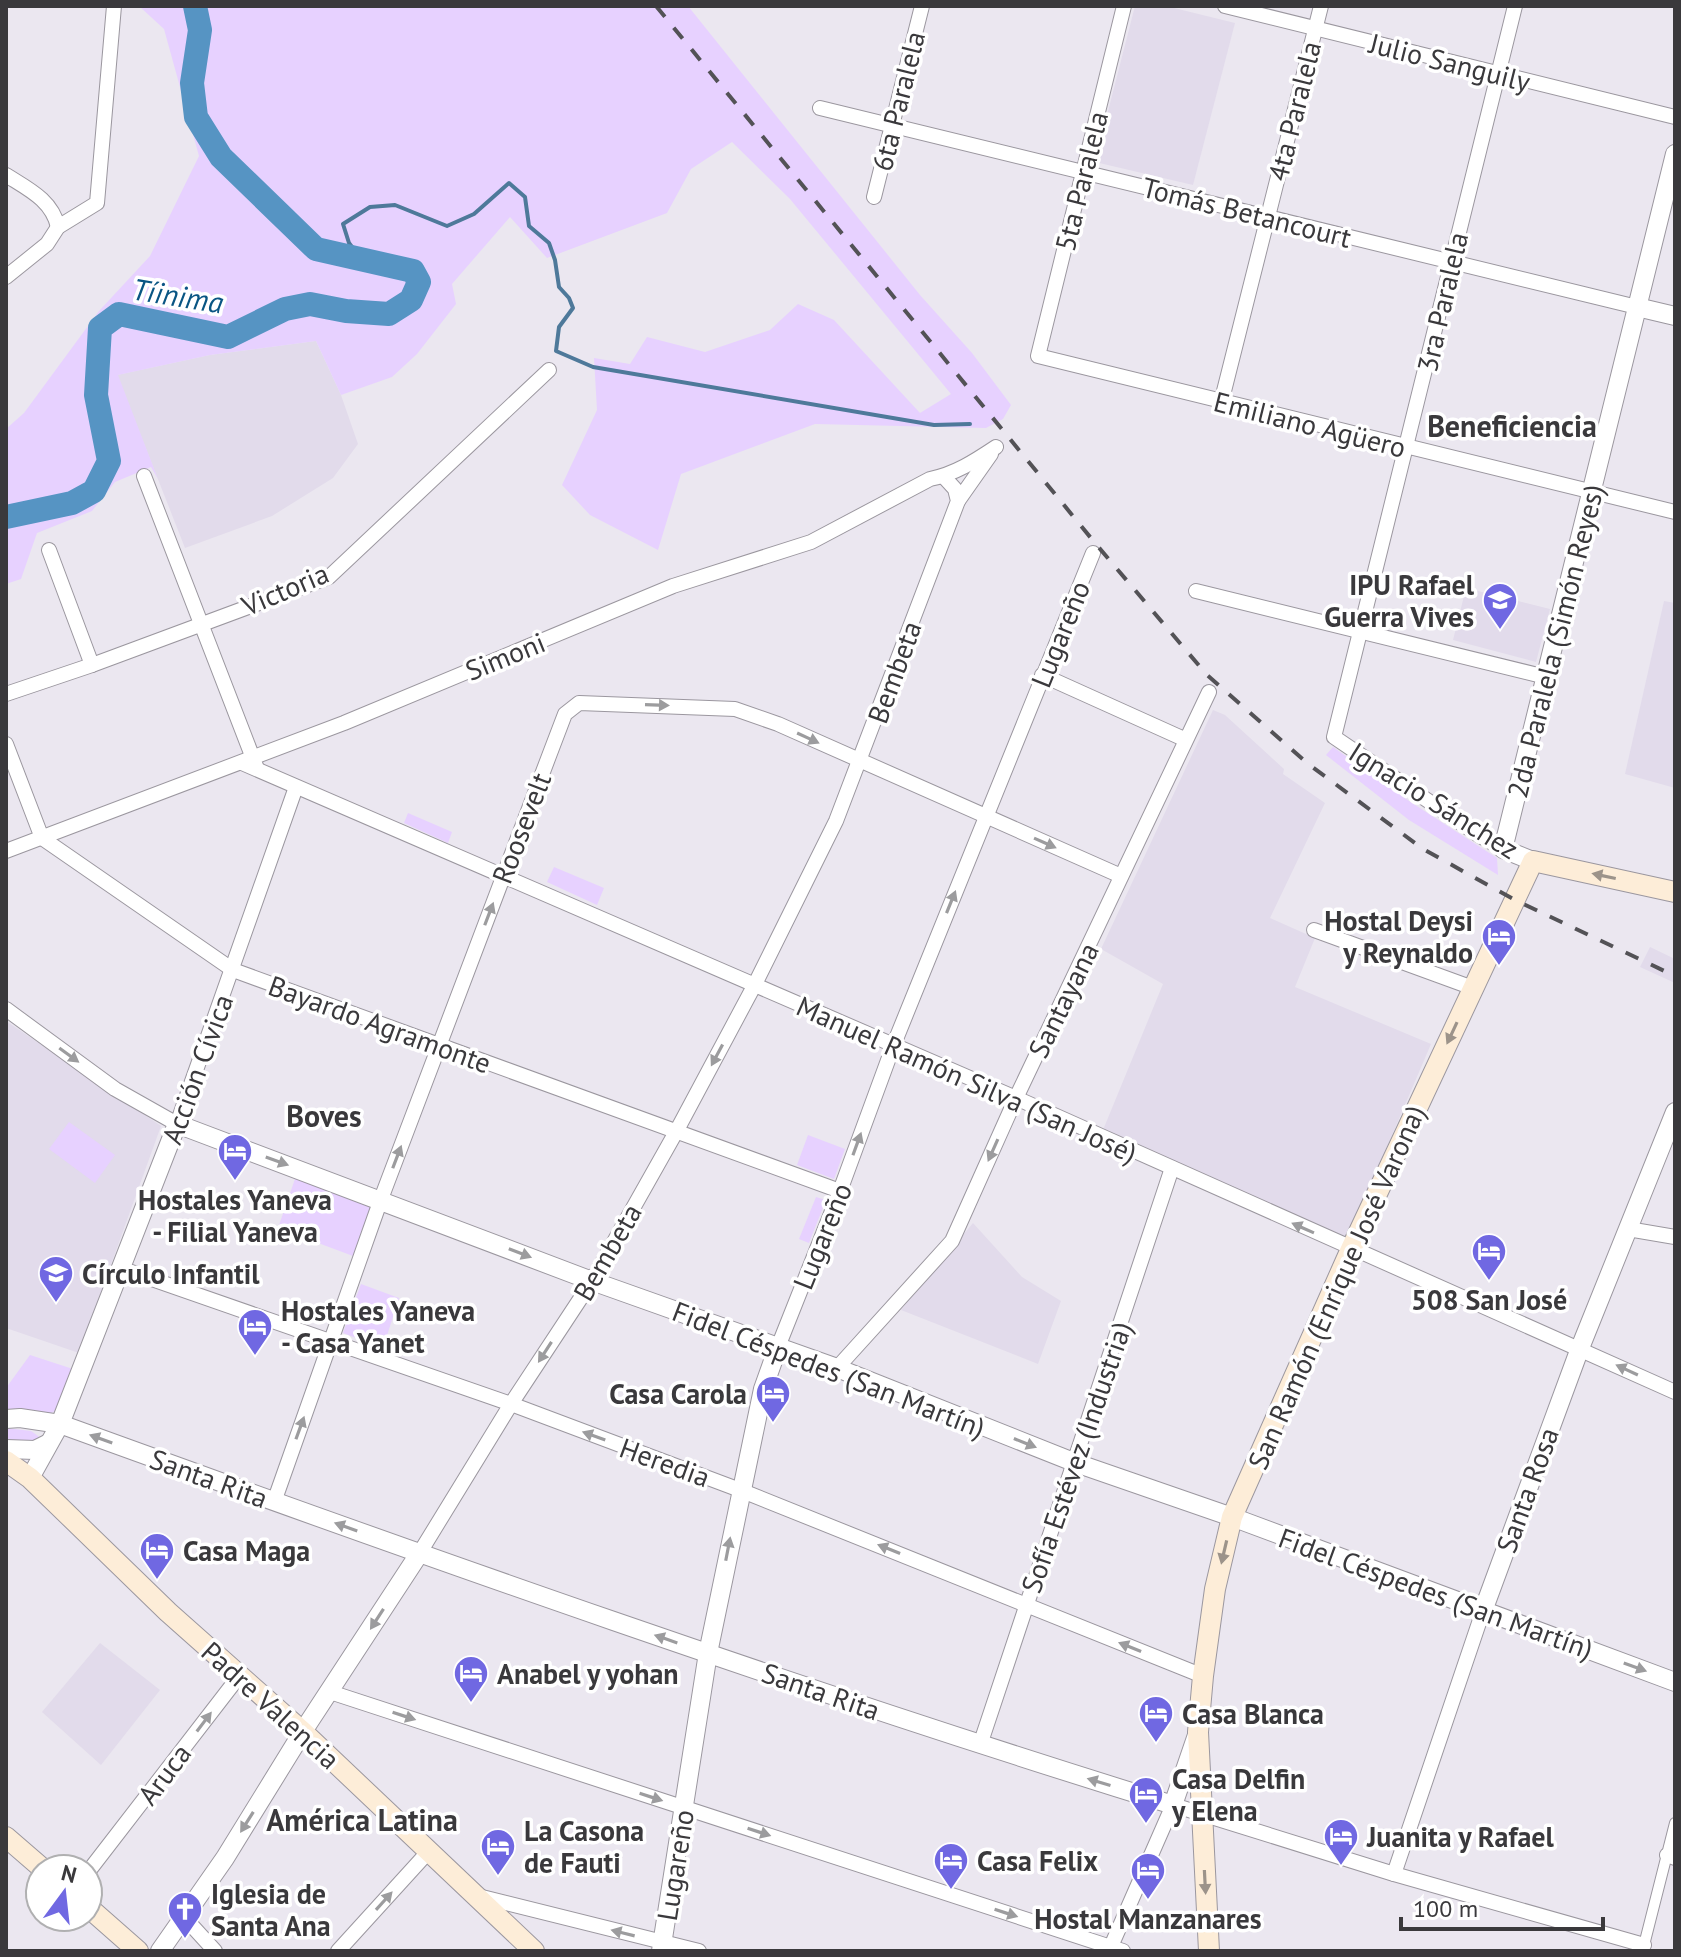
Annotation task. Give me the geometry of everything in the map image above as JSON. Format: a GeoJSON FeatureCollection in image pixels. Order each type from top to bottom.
{"type":"FeatureCollection","features":[{"type":"Feature","properties":{"kind":"main road","name":"Ignacio Sánchez"},"geometry":{"type":"LineString","coordinates":[[1533,861],[1675,892]]}},
{"type":"Feature","properties":{"kind":"main road","name":"San Ramón (Enrique José Varona)"},"geometry":{"type":"LineString","coordinates":[[1209,1951],[1198,1732],[1215,1589],[1232,1517],[1351,1249],[1533,861]]}},
{"type":"Feature","properties":{"kind":"main road","name":"Padre Valencia"},"geometry":{"type":"LineString","coordinates":[[6,1461],[30,1478],[168,1612],[303,1732],[534,1951]]}},
{"type":"Feature","properties":{"kind":"main road"},"geometry":{"type":"LineString","coordinates":[[6,1837],[24,1853]]}},
{"type":"Feature","properties":{"kind":"main road"},"geometry":{"type":"LineString","coordinates":[[104,1921],[138,1951]]}},
{"type":"Feature","properties":{"kind":"street"},"geometry":{"type":"LineString","coordinates":[[6,277],[47,244],[58,227],[97,203],[114,6]]}},
{"type":"Feature","properties":{"kind":"street","name":"6ta Paralela"},"geometry":{"type":"LineString","coordinates":[[874,197],[922,6]]}},
{"type":"Feature","properties":{"kind":"street","name":"5ta Paralela"},"geometry":{"type":"LineString","coordinates":[[1038,356],[1124,6]]}},
{"type":"Feature","properties":{"kind":"street","name":"Julio Sanguily"},"geometry":{"type":"LineString","coordinates":[[1225,6],[1675,117]]}},
{"type":"Feature","properties":{"kind":"street","name":"4ta Paralela"},"geometry":{"type":"LineString","coordinates":[[1221,403],[1321,6]]}},
{"type":"Feature","properties":{"kind":"street","name":"3ra Paralela"},"geometry":{"type":"LineString","coordinates":[[1334,737],[1515,6]]}},
{"type":"Feature","properties":{"kind":"street","name":"Tomás Betancourt"},"geometry":{"type":"LineString","coordinates":[[820,108],[1675,316]]}},
{"type":"Feature","properties":{"kind":"street","name":"2da Paralela (Simón Reyes)"},"geometry":{"type":"LineString","coordinates":[[1503,849],[1675,154]]}},
{"type":"Feature","properties":{"kind":"street"},"geometry":{"type":"LineString","coordinates":[[6,175],[54,211],[58,227]]}},
{"type":"Feature","properties":{"kind":"street","name":"Emiliano Agüero"},"geometry":{"type":"LineString","coordinates":[[1038,356],[1675,512]]}},
{"type":"Feature","properties":{"kind":"street","name":"Victoria"},"geometry":{"type":"LineString","coordinates":[[6,694],[329,577],[549,370]]}},
{"type":"Feature","properties":{"kind":"street","name":"Simoni"},"geometry":{"type":"LineString","coordinates":[[6,851],[251,764],[673,586],[811,542],[930,479],[944,477],[971,464],[996,447]]}},
{"type":"Feature","properties":{"kind":"street","name":"Bembeta"},"geometry":{"type":"LineString","coordinates":[[160,1951],[225,1858],[592,1281],[676,1132],[754,986],[836,821],[958,501],[996,447]]}},
{"type":"Feature","properties":{"kind":"street"},"geometry":{"type":"LineString","coordinates":[[144,476],[202,623],[251,764]]}},
{"type":"Feature","properties":{"kind":"street"},"geometry":{"type":"LineString","coordinates":[[944,477],[955,489],[958,501]]}},
{"type":"Feature","properties":{"kind":"street"},"geometry":{"type":"LineString","coordinates":[[49,550],[92,665]]}},
{"type":"Feature","properties":{"kind":"street","name":"Lugareño"},"geometry":{"type":"LineString","coordinates":[[660,1948],[708,1653],[763,1389],[894,1044],[1093,553]]}},
{"type":"Feature","properties":{"kind":"street"},"geometry":{"type":"LineString","coordinates":[[1196,591],[1546,677]]}},
{"type":"Feature","properties":{"kind":"street"},"geometry":{"type":"LineString","coordinates":[[1042,675],[1184,739]]}},
{"type":"Feature","properties":{"kind":"street","name":"Santayana"},"geometry":{"type":"LineString","coordinates":[[837,1368],[952,1241],[1184,739],[1209,692]]}},
{"type":"Feature","properties":{"kind":"street","name":"Roosevelt"},"geometry":{"type":"LineString","coordinates":[[274,1502],[381,1199],[503,876],[565,714],[579,703],[735,709],[778,724],[1121,876]]}},
{"type":"Feature","properties":{"kind":"street","name":"Ignacio Sánchez"},"geometry":{"type":"LineString","coordinates":[[1334,737],[1477,834],[1533,861]]}},
{"type":"Feature","properties":{"kind":"street"},"geometry":{"type":"LineString","coordinates":[[6,744],[42,838]]}},
{"type":"Feature","properties":{"kind":"street","name":"Manuel Ramón Silva (San José)"},"geometry":{"type":"LineString","coordinates":[[251,764],[296,787],[894,1044],[1675,1392]]}},
{"type":"Feature","properties":{"kind":"street","name":"Acción Cívica"},"geometry":{"type":"LineString","coordinates":[[30,1478],[60,1424],[177,1124],[296,787]]}},
{"type":"Feature","properties":{"kind":"street","name":"Bayardo Agramonte"},"geometry":{"type":"LineString","coordinates":[[42,838],[233,970],[840,1191]]}},
{"type":"Feature","properties":{"kind":"street"},"geometry":{"type":"LineString","coordinates":[[1314,930],[1473,988]]}},
{"type":"Feature","properties":{"kind":"street","name":"Fidel Céspedes (San Martín)"},"geometry":{"type":"LineString","coordinates":[[6,1009],[115,1089],[177,1124],[592,1281],[837,1368],[1076,1463],[1232,1517],[1675,1682]]}},
{"type":"Feature","properties":{"kind":"street","name":"Santa Rosa"},"geometry":{"type":"LineString","coordinates":[[1394,1874],[1483,1611],[1580,1348],[1675,1112]]}},
{"type":"Feature","properties":{"kind":"street","name":"Sofía Estévez (Industria)"},"geometry":{"type":"LineString","coordinates":[[980,1745],[1172,1168]]}},
{"type":"Feature","properties":{"kind":"street"},"geometry":{"type":"LineString","coordinates":[[1628,1229],[1675,1237]]}},
{"type":"Feature","properties":{"kind":"street","name":"Heredia"},"geometry":{"type":"LineString","coordinates":[[120,1268],[511,1404],[740,1490],[1203,1676]]}},
{"type":"Feature","properties":{"kind":"street","name":"Santa Rita"},"geometry":{"type":"LineString","coordinates":[[6,1419],[60,1424],[419,1554],[980,1745],[1643,1948]]}},
{"type":"Feature","properties":{"kind":"street"},"geometry":{"type":"LineString","coordinates":[[6,1449],[35,1450],[47,1444]]}},
{"type":"Feature","properties":{"kind":"street","name":"Aruca"},"geometry":{"type":"LineString","coordinates":[[103,1853],[240,1675]]}},
{"type":"Feature","properties":{"kind":"street"},"geometry":{"type":"LineString","coordinates":[[330,1692],[1114,1949],[1173,1805],[1198,1732]]}},
{"type":"Feature","properties":{"kind":"street"},"geometry":{"type":"LineString","coordinates":[[1643,1948],[1671,1857],[1675,1823]]}},
{"type":"Feature","properties":{"kind":"street"},"geometry":{"type":"LineString","coordinates":[[338,1951],[429,1851]]}},
{"type":"Feature","properties":{"kind":"street"},"geometry":{"type":"LineString","coordinates":[[474,1895],[660,1948],[699,1951]]}},
{"type":"Feature","properties":{"kind":"street"},"geometry":{"type":"LineString","coordinates":[[184,1917],[215,1951]]}},
{"type":"Feature","properties":{"kind":"shaded area"},"geometry":{"type":"Polygon","coordinates":[[[139,6],[688,6],[920,295],[972,353],[1011,405],[1003,419],[986,428],[815,424],[681,474],[658,550],[590,515],[562,485],[597,410],[594,358],[630,364],[647,337],[705,352],[770,330],[798,304],[834,320],[920,413],[951,394],[790,199],[732,142],[691,169],[667,213],[547,258],[510,217],[452,284],[456,304],[417,354],[392,377],[341,395],[316,341],[210,355],[118,375],[158,479],[151,467],[115,482],[92,511],[37,533],[21,579],[6,584],[6,429],[24,413],[99,311],[150,256],[199,156],[164,29],[139,6]]]}},
{"type":"Feature","properties":{"kind":"shaded area"},"geometry":{"type":"Polygon","coordinates":[[[1135,6],[1166,6],[1235,23],[1193,185],[1095,162],[1135,6]]]}},
{"type":"Feature","properties":{"kind":"shaded area"},"geometry":{"type":"Polygon","coordinates":[[[316,341],[341,395],[358,444],[333,478],[272,516],[185,548],[117,375],[210,355],[316,341]]]}},
{"type":"Feature","properties":{"kind":"shaded area","name":"IPU Rafael Guerra Vives"},"geometry":{"type":"Polygon","coordinates":[[[1466,588],[1550,609],[1536,662],[1453,640],[1466,588]]]}},
{"type":"Feature","properties":{"kind":"shaded area"},"geometry":{"type":"Polygon","coordinates":[[[1664,601],[1675,603],[1675,788],[1625,774],[1664,601]]]}},
{"type":"Feature","properties":{"kind":"shaded area"},"geometry":{"type":"Polygon","coordinates":[[[1213,710],[1225,715],[1284,769],[1283,774],[1325,803],[1270,918],[1315,938],[1295,987],[1431,1044],[1348,1238],[1103,1130],[1163,984],[1101,949],[1213,710]]]}},
{"type":"Feature","properties":{"kind":"shaded area"},"geometry":{"type":"Polygon","coordinates":[[[1333,747],[1497,858],[1498,875],[1409,820],[1326,755],[1333,747]]]}},
{"type":"Feature","properties":{"kind":"shaded area"},"geometry":{"type":"Polygon","coordinates":[[[408,813],[452,832],[448,843],[404,823],[408,813]]]}},
{"type":"Feature","properties":{"kind":"shaded area"},"geometry":{"type":"Polygon","coordinates":[[[554,867],[604,888],[597,905],[547,882],[554,867]]]}},
{"type":"Feature","properties":{"kind":"shaded area"},"geometry":{"type":"Polygon","coordinates":[[[1650,947],[1675,959],[1675,983],[1640,967],[1650,947]]]}},
{"type":"Feature","properties":{"kind":"shaded area"},"geometry":{"type":"Polygon","coordinates":[[[6,1021],[161,1126],[79,1353],[6,1328],[6,1021]]]}},
{"type":"Feature","properties":{"kind":"shaded area"},"geometry":{"type":"Polygon","coordinates":[[[69,1122],[115,1155],[95,1183],[49,1149],[69,1122]]]}},
{"type":"Feature","properties":{"kind":"shaded area"},"geometry":{"type":"Polygon","coordinates":[[[808,1135],[845,1149],[834,1179],[797,1165],[808,1135]]]}},
{"type":"Feature","properties":{"kind":"shaded area"},"geometry":{"type":"Polygon","coordinates":[[[296,1176],[373,1203],[353,1256],[278,1228],[296,1176]]]}},
{"type":"Feature","properties":{"kind":"shaded area"},"geometry":{"type":"Polygon","coordinates":[[[816,1197],[826,1200],[809,1243],[799,1239],[816,1197]]]}},
{"type":"Feature","properties":{"kind":"shaded area"},"geometry":{"type":"Polygon","coordinates":[[[973,1223],[1022,1277],[1061,1301],[1038,1364],[901,1310],[973,1223]]]}},
{"type":"Feature","properties":{"kind":"shaded area"},"geometry":{"type":"Polygon","coordinates":[[[361,1284],[399,1298],[383,1348],[343,1333],[361,1284]]]}},
{"type":"Feature","properties":{"kind":"shaded area"},"geometry":{"type":"Polygon","coordinates":[[[30,1355],[76,1370],[59,1407],[46,1415],[6,1410],[6,1388],[30,1355]]]}},
{"type":"Feature","properties":{"kind":"shaded area"},"geometry":{"type":"Polygon","coordinates":[[[6,1428],[31,1431],[41,1438],[42,1443],[6,1448],[6,1428]]]}},
{"type":"Feature","properties":{"kind":"shaded area"},"geometry":{"type":"Polygon","coordinates":[[[100,1643],[160,1690],[101,1765],[42,1712],[100,1643]]]}},
{"type":"Feature","properties":{"kind":"waterway","name":"Tíinima"},"geometry":{"type":"LineString","coordinates":[[6,517],[72,503],[94,491],[109,461],[96,395],[100,328],[119,314],[228,337],[285,309],[310,304],[346,311],[389,314],[411,300],[419,282],[413,271],[316,249],[221,157],[196,117],[192,83],[200,30],[195,6]]}},
{"type":"Feature","properties":{"kind":"waterway"},"geometry":{"type":"LineString","coordinates":[[362,260],[349,243],[343,224],[370,207],[395,205],[447,226],[474,214],[509,183],[525,197],[529,226],[549,243],[559,287],[573,308],[559,327],[556,351],[593,367],[934,425],[970,424]]}},
{"type":"Feature","properties":{"kind":"railway"},"geometry":{"type":"LineString","coordinates":[[656,6],[1095,543],[1207,675],[1307,763],[1423,849],[1515,900],[1675,976]]}},
{"type":"Feature","properties":{"kind":"place","name":"IPU Rafael Guerra Vives"},"geometry":{"type":"Point","coordinates":[1500,631]}},
{"type":"Feature","properties":{"kind":"place","name":"Hostal Deysi y Reynaldo"},"geometry":{"type":"Point","coordinates":[1499,967]}},
{"type":"Feature","properties":{"kind":"place","name":"Hostales Yaneva - Filial Yaneva"},"geometry":{"type":"Point","coordinates":[235,1182]}},
{"type":"Feature","properties":{"kind":"place","name":"508 San José"},"geometry":{"type":"Point","coordinates":[1489,1282]}},
{"type":"Feature","properties":{"kind":"place","name":"Círculo Infantil"},"geometry":{"type":"Point","coordinates":[56,1304]}},
{"type":"Feature","properties":{"kind":"place","name":"Hostales Yaneva - Casa Yanet"},"geometry":{"type":"Point","coordinates":[255,1357]}},
{"type":"Feature","properties":{"kind":"place","name":"Casa Carola"},"geometry":{"type":"Point","coordinates":[773,1424]}},
{"type":"Feature","properties":{"kind":"place","name":"Casa Maga"},"geometry":{"type":"Point","coordinates":[157,1581]}},
{"type":"Feature","properties":{"kind":"place","name":"Anabel y yohan"},"geometry":{"type":"Point","coordinates":[471,1704]}},
{"type":"Feature","properties":{"kind":"place","name":"Casa Blanca"},"geometry":{"type":"Point","coordinates":[1156,1744]}},
{"type":"Feature","properties":{"kind":"place","name":"Casa Delfin y Elena"},"geometry":{"type":"Point","coordinates":[1146,1825]}},
{"type":"Feature","properties":{"kind":"place","name":"Juanita y Rafael"},"geometry":{"type":"Point","coordinates":[1341,1867]}},
{"type":"Feature","properties":{"kind":"place","name":"La Casona de Fauti"},"geometry":{"type":"Point","coordinates":[498,1877]}},
{"type":"Feature","properties":{"kind":"place","name":"Casa Felix"},"geometry":{"type":"Point","coordinates":[951,1891]}},
{"type":"Feature","properties":{"kind":"place","name":"Hostal Manzanares"},"geometry":{"type":"Point","coordinates":[1148,1901]}},
{"type":"Feature","properties":{"kind":"place","name":"Iglesia de Santa Ana"},"geometry":{"type":"Point","coordinates":[185,1940]}},
{"type":"Feature","properties":{"kind":"district","name":"Beneficiencia"},"geometry":{"type":"Point","coordinates":[1512,425]}},
{"type":"Feature","properties":{"kind":"district","name":"Boves"},"geometry":{"type":"Point","coordinates":[324,1115]}},
{"type":"Feature","properties":{"kind":"district","name":"América Latina"},"geometry":{"type":"Point","coordinates":[362,1819]}}]}
